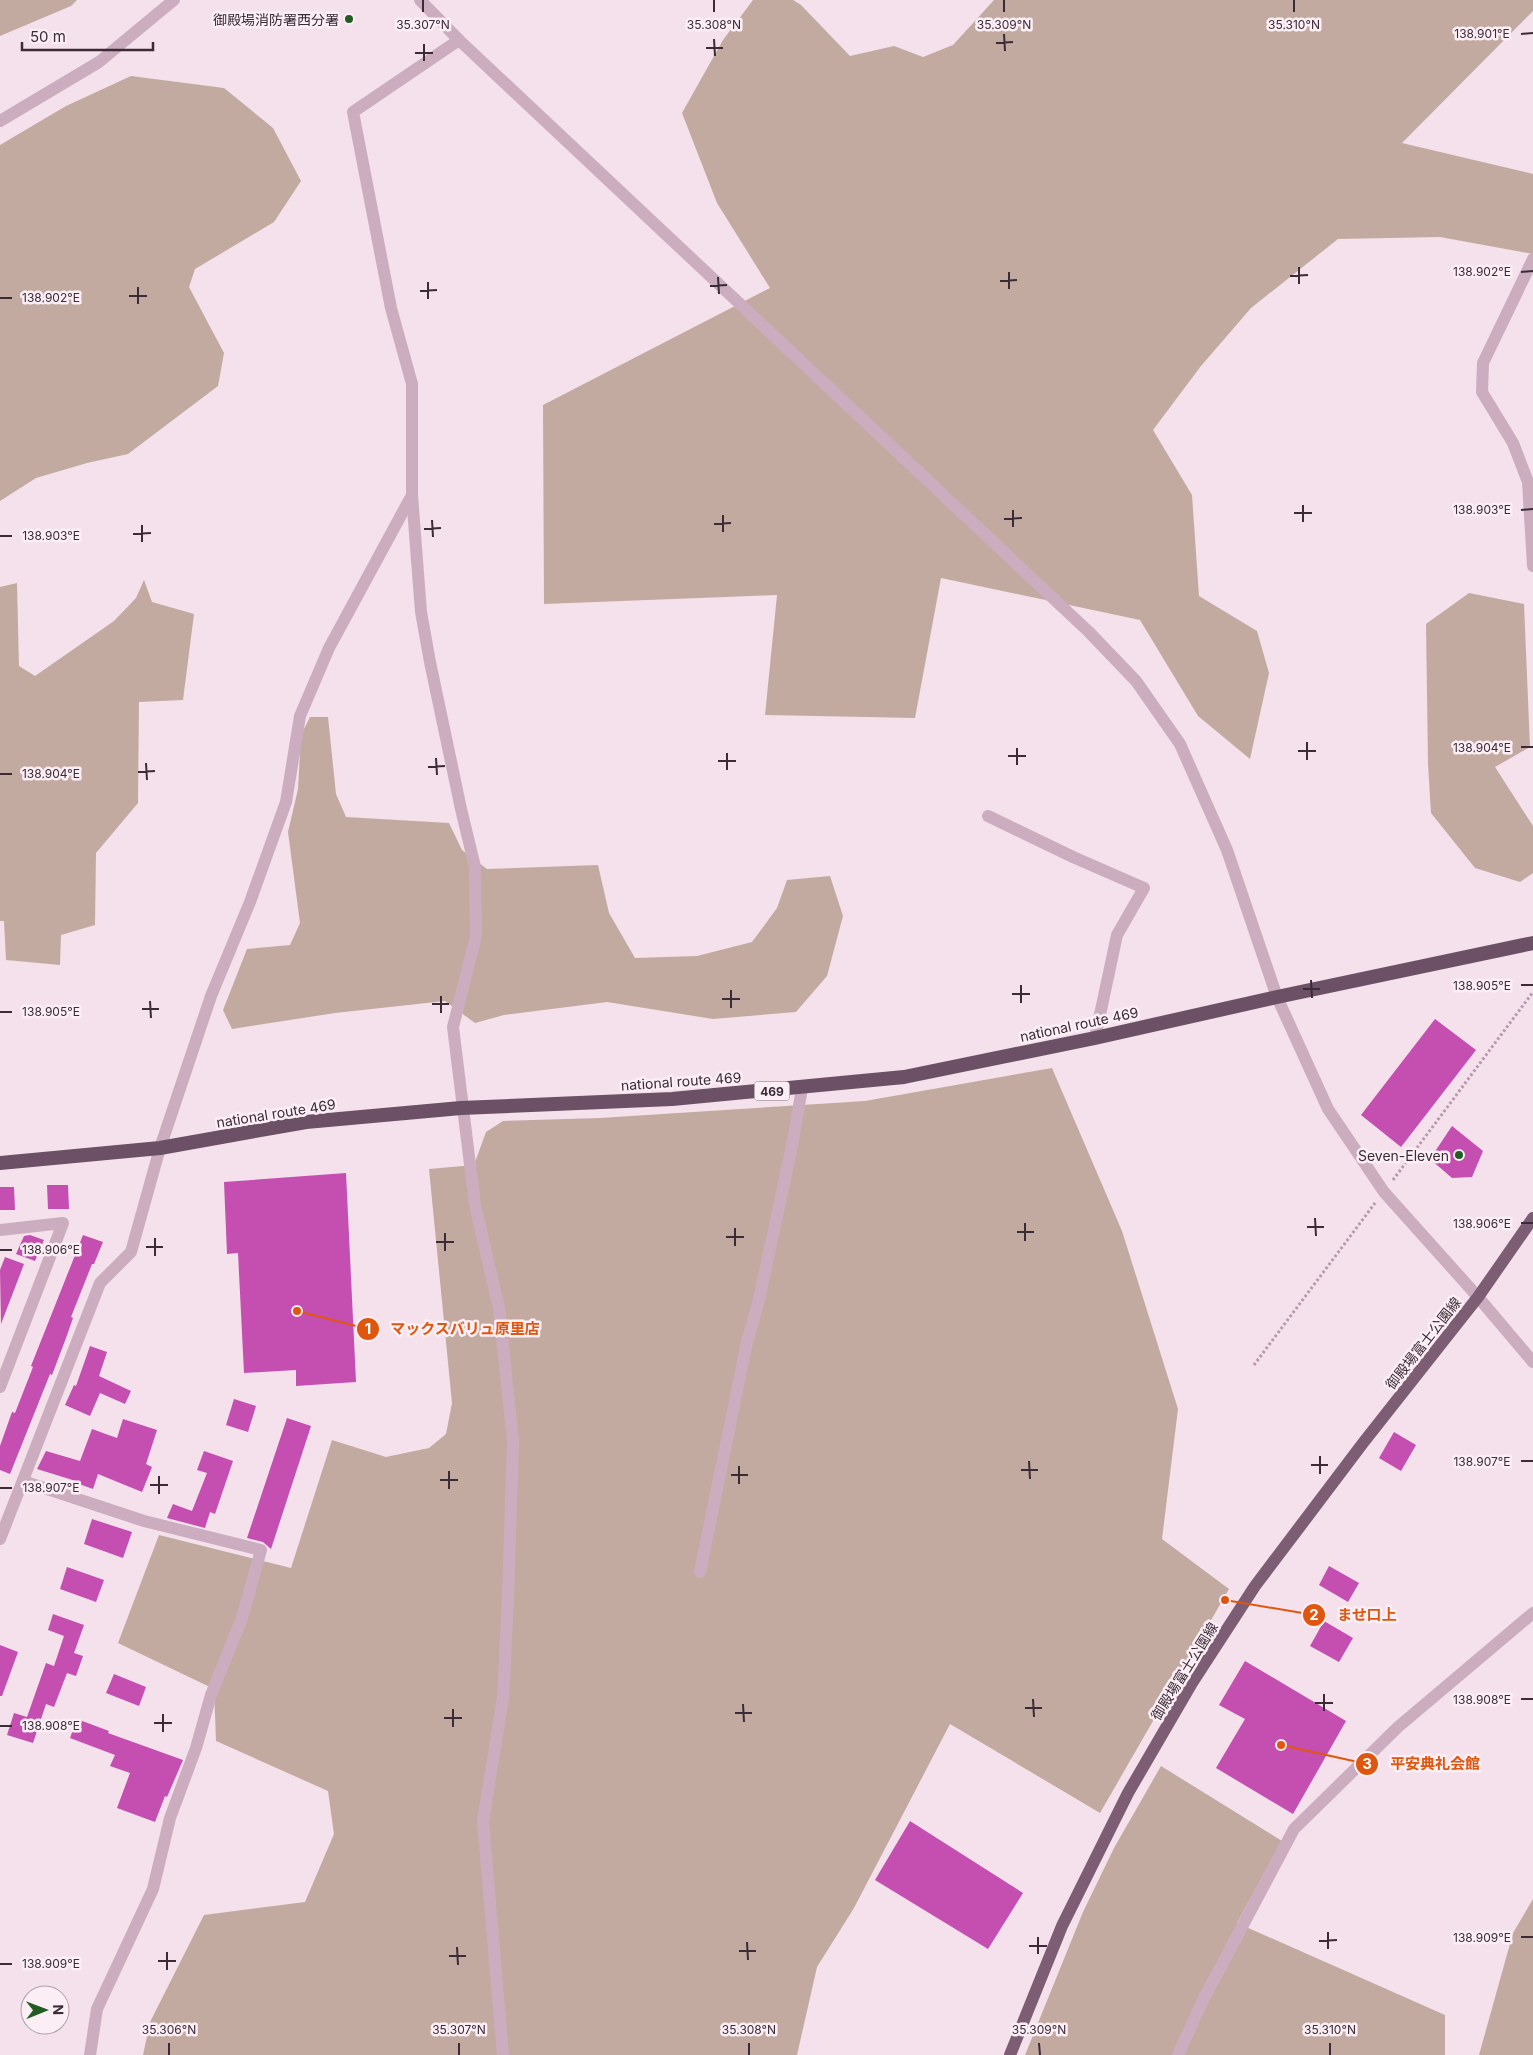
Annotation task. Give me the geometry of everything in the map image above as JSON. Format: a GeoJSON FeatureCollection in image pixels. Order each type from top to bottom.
{"type":"FeatureCollection","features":[{"type":"Feature","properties":{"kind":"highway","name":"national route 469"},"geometry":{"type":"LineString","coordinates":[[0,1164],[160,1148],[306,1122],[461,1108],[672,1099],[904,1077],[1533,943]]}},
{"type":"Feature","properties":{"kind":"main road","name":"御殿場富士公園線"},"geometry":{"type":"LineString","coordinates":[[1010,2055],[1062,1926],[1128,1793],[1192,1683],[1255,1586],[1363,1443],[1478,1297],[1533,1218]]}},
{"type":"Feature","properties":{"kind":"street"},"geometry":{"type":"LineString","coordinates":[[0,121],[99,62],[174,0]]}},
{"type":"Feature","properties":{"kind":"street"},"geometry":{"type":"LineString","coordinates":[[420,0],[459,40],[1089,632],[1136,681],[1180,744],[1227,850],[1277,997],[1328,1109],[1384,1192],[1533,1362]]}},
{"type":"Feature","properties":{"kind":"street"},"geometry":{"type":"LineString","coordinates":[[459,40],[353,112],[392,308],[412,384],[412,495],[421,612],[430,662],[475,867],[476,936],[453,1027],[461,1108],[475,1205],[499,1308],[513,1441],[508,1597],[502,1698],[484,1821],[503,2055]]}},
{"type":"Feature","properties":{"kind":"street"},"geometry":{"type":"LineString","coordinates":[[1533,259],[1483,363],[1482,392],[1514,443],[1528,482],[1533,566]]}},
{"type":"Feature","properties":{"kind":"street"},"geometry":{"type":"LineString","coordinates":[[1,1535],[100,1283],[131,1252],[160,1148],[211,996],[250,902],[286,802],[300,716],[330,648],[412,495]]}},
{"type":"Feature","properties":{"kind":"street"},"geometry":{"type":"LineString","coordinates":[[988,816],[1073,857],[1144,888],[1117,935],[1094,1038]]}},
{"type":"Feature","properties":{"kind":"street"},"geometry":{"type":"LineString","coordinates":[[700,1572],[746,1342],[758,1304],[793,1141],[802,1088]]}},
{"type":"Feature","properties":{"kind":"street"},"geometry":{"type":"LineString","coordinates":[[0,1230],[63,1223],[0,1387]]}},
{"type":"Feature","properties":{"kind":"street"},"geometry":{"type":"LineString","coordinates":[[23,1481],[144,1521],[261,1550],[242,1618],[211,1695],[196,1748],[170,1818],[152,1889],[97,2010],[90,2055]]}},
{"type":"Feature","properties":{"kind":"street"},"geometry":{"type":"LineString","coordinates":[[1178,2055],[1202,2002],[1294,1829],[1398,1727],[1533,1614]]}},
{"type":"Feature","properties":{"kind":"shaded area"},"geometry":{"type":"Polygon","coordinates":[[[0,0],[77,0],[71,6],[0,36],[0,0]]]}},
{"type":"Feature","properties":{"kind":"shaded area"},"geometry":{"type":"Polygon","coordinates":[[[753,0],[793,0],[801,5],[850,56],[894,46],[923,57],[953,45],[994,0],[1533,0],[1533,11],[1402,143],[1533,174],[1533,254],[1440,237],[1338,239],[1251,308],[1201,366],[1153,430],[1192,495],[1199,596],[1257,631],[1269,673],[1250,759],[1198,716],[1140,620],[941,578],[915,718],[765,715],[777,595],[544,604],[543,405],[770,288],[717,203],[682,113],[723,40],[753,0]]]}},
{"type":"Feature","properties":{"kind":"shaded area"},"geometry":{"type":"Polygon","coordinates":[[[131,76],[224,88],[273,128],[301,181],[274,222],[195,269],[189,287],[224,353],[218,386],[128,454],[87,463],[36,478],[0,501],[0,145],[66,106],[131,76]]]}},
{"type":"Feature","properties":{"kind":"shaded area"},"geometry":{"type":"Polygon","coordinates":[[[144,580],[152,602],[194,614],[183,700],[139,702],[138,803],[96,853],[95,925],[61,935],[60,965],[6,960],[4,921],[0,921],[0,587],[17,583],[19,666],[35,676],[114,621],[136,598],[144,580]]]}},
{"type":"Feature","properties":{"kind":"shaded area"},"geometry":{"type":"Polygon","coordinates":[[[1469,593],[1524,604],[1530,747],[1495,767],[1533,826],[1533,873],[1520,882],[1475,868],[1431,813],[1428,764],[1426,624],[1469,593]]]}},
{"type":"Feature","properties":{"kind":"shaded area"},"geometry":{"type":"Polygon","coordinates":[[[310,717],[328,717],[336,794],[346,817],[449,823],[462,850],[487,869],[598,865],[609,913],[635,958],[697,956],[752,942],[777,908],[787,880],[830,876],[843,916],[827,976],[796,1012],[713,1019],[607,1002],[504,1015],[475,1023],[445,1001],[335,1013],[232,1029],[223,1010],[247,949],[290,945],[300,923],[288,832],[298,789],[301,735],[310,717]]]}},
{"type":"Feature","properties":{"kind":"shaded area"},"geometry":{"type":"Polygon","coordinates":[[[1052,1068],[1122,1231],[1178,1409],[1162,1539],[1229,1589],[1100,1813],[950,1724],[854,1908],[817,1967],[797,2055],[143,2055],[150,2022],[204,1915],[305,1902],[334,1834],[328,1791],[216,1741],[214,1689],[118,1643],[159,1535],[291,1568],[332,1440],[386,1457],[429,1448],[446,1434],[452,1403],[429,1169],[474,1165],[486,1132],[503,1121],[600,1118],[865,1101],[1052,1068]]]}},
{"type":"Feature","properties":{"kind":"shaded area"},"geometry":{"type":"Polygon","coordinates":[[[1161,1766],[1282,1841],[1237,1923],[1445,2015],[1445,2055],[1025,2055],[1083,1912],[1114,1848],[1161,1766]]]}},
{"type":"Feature","properties":{"kind":"shaded area"},"geometry":{"type":"Polygon","coordinates":[[[1533,1899],[1533,2055],[1479,2055],[1513,1933],[1533,1899]]]}},
{"type":"Feature","properties":{"kind":"building"},"geometry":{"type":"Polygon","coordinates":[[[1435,1019],[1476,1050],[1401,1147],[1361,1115],[1435,1019]]]}},
{"type":"Feature","properties":{"kind":"building"},"geometry":{"type":"Polygon","coordinates":[[[1452,1126],[1483,1151],[1472,1177],[1452,1178],[1430,1159],[1452,1126]]]}},
{"type":"Feature","properties":{"kind":"building"},"geometry":{"type":"Polygon","coordinates":[[[346,1173],[356,1382],[296,1386],[296,1370],[244,1373],[238,1253],[227,1254],[224,1182],[346,1173]]]}},
{"type":"Feature","properties":{"kind":"building"},"geometry":{"type":"Polygon","coordinates":[[[47,1185],[68,1185],[69,1209],[48,1209],[47,1185]]]}},
{"type":"Feature","properties":{"kind":"building"},"geometry":{"type":"Polygon","coordinates":[[[0,1187],[14,1187],[15,1210],[0,1210],[0,1187]]]}},
{"type":"Feature","properties":{"kind":"building"},"geometry":{"type":"Polygon","coordinates":[[[30,1235],[44,1240],[35,1261],[16,1254],[24,1236],[30,1235]]]}},
{"type":"Feature","properties":{"kind":"building"},"geometry":{"type":"Polygon","coordinates":[[[83,1235],[103,1242],[71,1317],[73,1318],[52,1375],[50,1374],[10,1474],[0,1470],[0,1446],[12,1412],[15,1413],[33,1367],[31,1366],[83,1235]]]}},
{"type":"Feature","properties":{"kind":"building"},"geometry":{"type":"Polygon","coordinates":[[[5,1257],[24,1264],[1,1324],[0,1270],[5,1257]]]}},
{"type":"Feature","properties":{"kind":"building"},"geometry":{"type":"Polygon","coordinates":[[[90,1346],[107,1352],[99,1376],[131,1391],[125,1404],[100,1393],[90,1416],[65,1405],[74,1385],[76,1386],[90,1346]]]}},
{"type":"Feature","properties":{"kind":"building"},"geometry":{"type":"Polygon","coordinates":[[[234,1399],[256,1406],[248,1432],[226,1425],[234,1399]]]}},
{"type":"Feature","properties":{"kind":"building"},"geometry":{"type":"Polygon","coordinates":[[[287,1418],[311,1426],[271,1549],[263,1542],[247,1538],[287,1418]]]}},
{"type":"Feature","properties":{"kind":"building"},"geometry":{"type":"Polygon","coordinates":[[[123,1419],[157,1430],[146,1464],[152,1467],[142,1492],[98,1474],[93,1489],[79,1484],[79,1482],[37,1469],[46,1451],[80,1461],[92,1429],[117,1438],[123,1419]]]}},
{"type":"Feature","properties":{"kind":"building"},"geometry":{"type":"Polygon","coordinates":[[[1394,1432],[1416,1445],[1401,1471],[1379,1458],[1394,1432]]]}},
{"type":"Feature","properties":{"kind":"building"},"geometry":{"type":"Polygon","coordinates":[[[204,1451],[233,1461],[215,1514],[210,1512],[205,1528],[167,1518],[173,1504],[192,1511],[207,1473],[197,1470],[204,1451]]]}},
{"type":"Feature","properties":{"kind":"building"},"geometry":{"type":"Polygon","coordinates":[[[92,1519],[132,1532],[123,1558],[84,1544],[92,1519]]]}},
{"type":"Feature","properties":{"kind":"building"},"geometry":{"type":"Polygon","coordinates":[[[1329,1566],[1359,1583],[1348,1602],[1319,1585],[1329,1566]]]}},
{"type":"Feature","properties":{"kind":"building"},"geometry":{"type":"Polygon","coordinates":[[[67,1567],[104,1580],[96,1602],[60,1589],[67,1567]]]}},
{"type":"Feature","properties":{"kind":"building"},"geometry":{"type":"Polygon","coordinates":[[[53,1614],[84,1625],[74,1653],[83,1656],[76,1676],[67,1673],[54,1707],[46,1704],[33,1743],[7,1735],[14,1713],[27,1717],[46,1663],[54,1666],[64,1636],[48,1630],[53,1614]]]}},
{"type":"Feature","properties":{"kind":"building"},"geometry":{"type":"Polygon","coordinates":[[[1324,1621],[1353,1638],[1339,1662],[1310,1646],[1324,1621]]]}},
{"type":"Feature","properties":{"kind":"building"},"geometry":{"type":"Polygon","coordinates":[[[0,1645],[18,1652],[2,1696],[0,1696],[0,1645]]]}},
{"type":"Feature","properties":{"kind":"building"},"geometry":{"type":"Polygon","coordinates":[[[1245,1661],[1346,1721],[1293,1814],[1216,1768],[1245,1719],[1219,1705],[1245,1661]]]}},
{"type":"Feature","properties":{"kind":"building"},"geometry":{"type":"Polygon","coordinates":[[[114,1674],[146,1687],[139,1706],[106,1693],[114,1674]]]}},
{"type":"Feature","properties":{"kind":"building"},"geometry":{"type":"Polygon","coordinates":[[[77,1719],[109,1731],[108,1733],[183,1760],[167,1797],[165,1796],[155,1822],[117,1808],[130,1773],[110,1766],[115,1755],[70,1738],[77,1719]]]}},
{"type":"Feature","properties":{"kind":"building"},"geometry":{"type":"Polygon","coordinates":[[[910,1821],[1023,1893],[988,1949],[875,1880],[910,1821]]]}},
{"type":"Feature","properties":{"kind":"place","name":"御殿場消防署西分署"},"geometry":{"type":"Point","coordinates":[349,19]}},
{"type":"Feature","properties":{"kind":"place","name":"Seven-Eleven"},"geometry":{"type":"Point","coordinates":[1459,1155]}},
{"type":"Feature","properties":{"kind":"place","name":"マックスバリュ原里店"},"geometry":{"type":"Point","coordinates":[297,1311]}},
{"type":"Feature","properties":{"kind":"place","name":"ませ口上"},"geometry":{"type":"Point","coordinates":[1225,1600]}},
{"type":"Feature","properties":{"kind":"place","name":"平安典礼会館"},"geometry":{"type":"Point","coordinates":[1281,1745]}}]}
